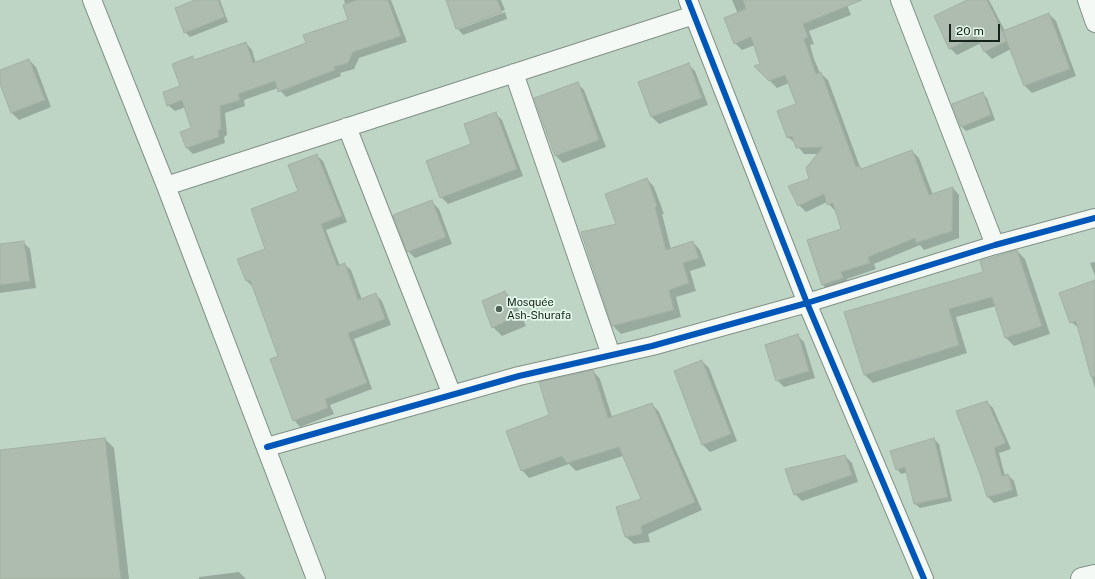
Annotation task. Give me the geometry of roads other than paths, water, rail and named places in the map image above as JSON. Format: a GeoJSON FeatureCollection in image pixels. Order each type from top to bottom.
{"type":"FeatureCollection","features":[{"type":"Feature","properties":{"kind":"highway"},"geometry":{"type":"LineString","coordinates":[[1082,579],[1095,576]]}},
{"type":"Feature","properties":{"kind":"street"},"geometry":{"type":"LineString","coordinates":[[92,0],[166,186],[316,579]]}},
{"type":"Feature","properties":{"kind":"street"},"geometry":{"type":"LineString","coordinates":[[900,0],[995,244]]}},
{"type":"Feature","properties":{"kind":"street"},"geometry":{"type":"LineString","coordinates":[[1087,0],[1095,23]]}},
{"type":"Feature","properties":{"kind":"street"},"geometry":{"type":"LineString","coordinates":[[166,186],[514,73],[691,7],[806,303],[924,579]]}},
{"type":"Feature","properties":{"kind":"street"},"geometry":{"type":"LineString","coordinates":[[514,73],[611,355]]}},
{"type":"Feature","properties":{"kind":"street"},"geometry":{"type":"LineString","coordinates":[[347,127],[452,396]]}},
{"type":"Feature","properties":{"kind":"street"},"geometry":{"type":"LineString","coordinates":[[267,448],[519,376],[652,346],[806,303],[995,244],[1095,218]]}},
{"type":"Feature","properties":{"kind":"place","name":"Mosquée Ash-Shurafa"},"geometry":{"type":"Point","coordinates":[499,309]}}]}
